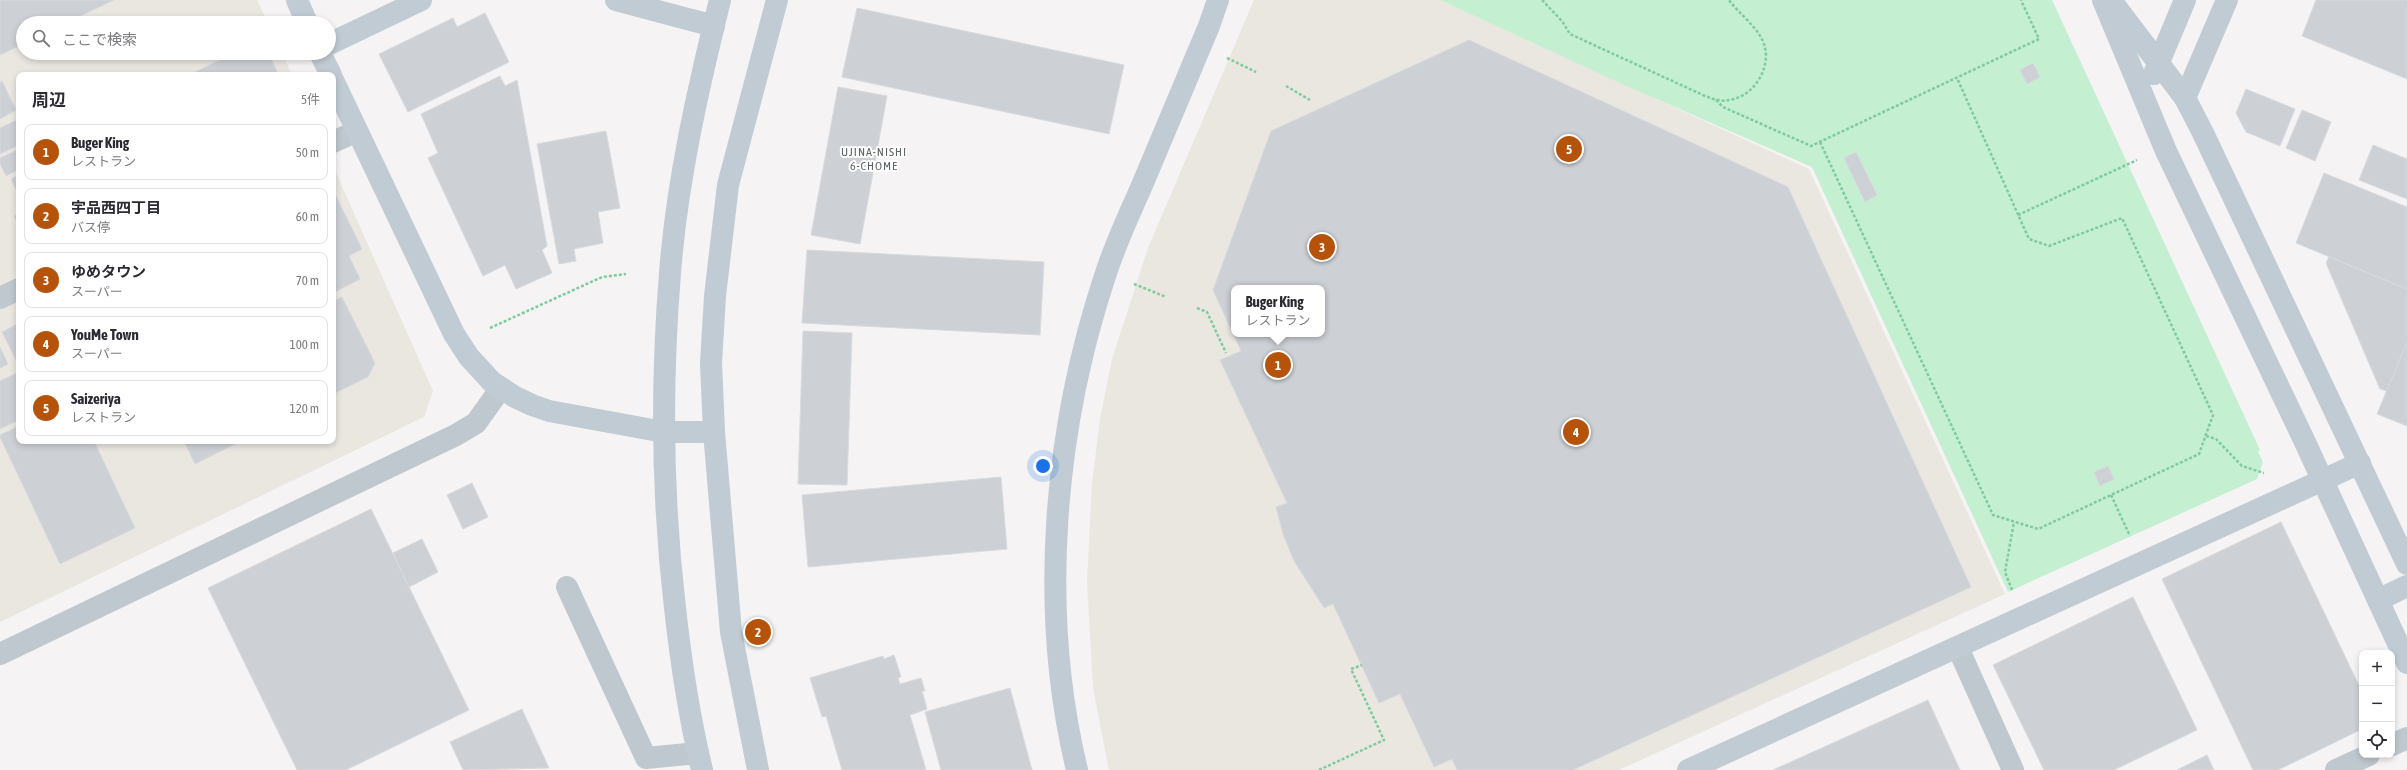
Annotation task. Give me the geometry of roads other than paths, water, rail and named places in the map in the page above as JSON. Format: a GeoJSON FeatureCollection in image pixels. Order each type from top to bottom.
{"type":"FeatureCollection","features":[{"type":"Feature","properties":{"kind":"street"},"geometry":{"type":"LineString","coordinates":[[297,0],[304,16]]}},
{"type":"Feature","properties":{"kind":"street"},"geometry":{"type":"LineString","coordinates":[[336,41],[421,0]]}},
{"type":"Feature","properties":{"kind":"street"},"geometry":{"type":"LineString","coordinates":[[616,0],[714,26]]}},
{"type":"Feature","properties":{"kind":"street"},"geometry":{"type":"LineString","coordinates":[[567,587],[646,758],[700,762],[686,692],[671,572],[665,502],[664,432],[670,271],[688,144],[720,0]]}},
{"type":"Feature","properties":{"kind":"street"},"geometry":{"type":"LineString","coordinates":[[758,770],[731,632],[714,432],[711,363],[715,296],[728,185],[777,0]]}},
{"type":"Feature","properties":{"kind":"street"},"geometry":{"type":"LineString","coordinates":[[1077,770],[1061,675],[1057,615],[1057,521],[1062,472],[1073,396],[1084,349],[1106,271],[1209,26],[1218,0]]}},
{"type":"Feature","properties":{"kind":"street"},"geometry":{"type":"LineString","coordinates":[[2103,0],[2143,99],[2323,480],[2407,663]]}},
{"type":"Feature","properties":{"kind":"street"},"geometry":{"type":"LineString","coordinates":[[2112,0],[2185,98],[2204,133],[2407,564]]}},
{"type":"Feature","properties":{"kind":"street"},"geometry":{"type":"LineString","coordinates":[[2143,99],[2184,0]]}},
{"type":"Feature","properties":{"kind":"street"},"geometry":{"type":"LineString","coordinates":[[2185,98],[2227,0]]}},
{"type":"Feature","properties":{"kind":"street"},"geometry":{"type":"LineString","coordinates":[[323,60],[329,72]]}},
{"type":"Feature","properties":{"kind":"street"},"geometry":{"type":"LineString","coordinates":[[336,86],[454,334],[476,366],[501,388],[515,397],[549,411],[664,432],[714,432]]}},
{"type":"Feature","properties":{"kind":"street"},"geometry":{"type":"LineString","coordinates":[[336,141],[357,131]]}},
{"type":"Feature","properties":{"kind":"street"},"geometry":{"type":"LineString","coordinates":[[0,298],[16,290]]}},
{"type":"Feature","properties":{"kind":"street"},"geometry":{"type":"LineString","coordinates":[[0,654],[456,435],[476,423],[501,388]]}},
{"type":"Feature","properties":{"kind":"street"},"geometry":{"type":"LineString","coordinates":[[1688,770],[1958,648],[2360,463]]}},
{"type":"Feature","properties":{"kind":"street"},"geometry":{"type":"LineString","coordinates":[[2378,600],[2407,586]]}},
{"type":"Feature","properties":{"kind":"street"},"geometry":{"type":"LineString","coordinates":[[1958,648],[2013,770]]}},
{"type":"Feature","properties":{"kind":"street"},"geometry":{"type":"LineString","coordinates":[[2395,744],[2407,738]]}},
{"type":"Feature","properties":{"kind":"street"},"geometry":{"type":"LineString","coordinates":[[2336,770],[2362,758]]}},
{"type":"Feature","properties":{"kind":"place","name":"Saizeriya"},"geometry":{"type":"Point","coordinates":[1569,149]}},
{"type":"Feature","properties":{"kind":"place","name":"ゆめタウン"},"geometry":{"type":"Point","coordinates":[1322,247]}},
{"type":"Feature","properties":{"kind":"place","name":"Buger King"},"geometry":{"type":"Point","coordinates":[1278,365]}},
{"type":"Feature","properties":{"kind":"place","name":"YouMe Town"},"geometry":{"type":"Point","coordinates":[1576,432]}},
{"type":"Feature","properties":{"kind":"place","name":"宇品西四丁目"},"geometry":{"type":"Point","coordinates":[758,632]}},
{"type":"Feature","properties":{"kind":"district","name":"UJINA-NISHI 6-CHOME"},"geometry":{"type":"Point","coordinates":[874,159]}}]}
